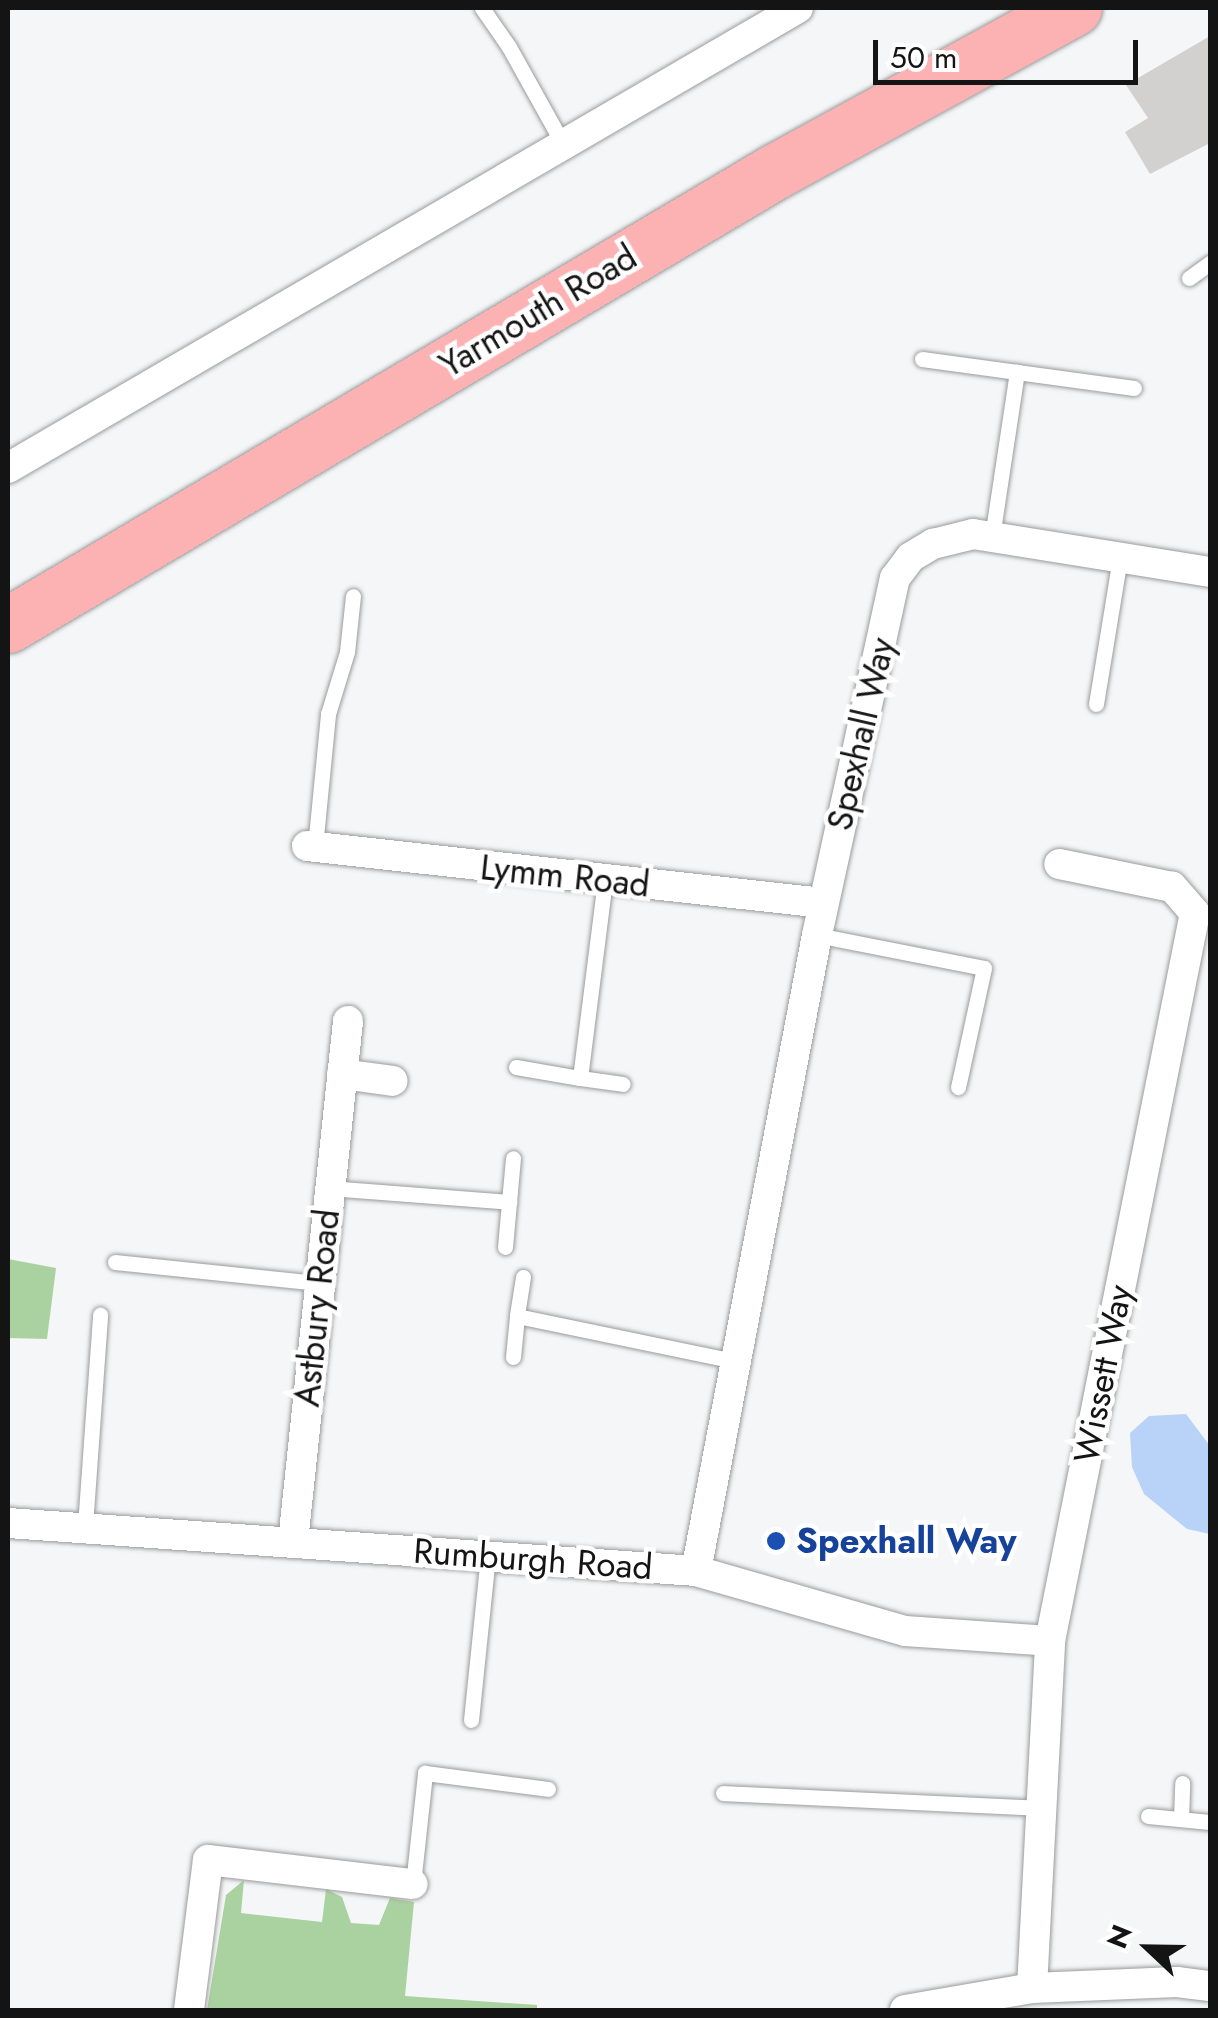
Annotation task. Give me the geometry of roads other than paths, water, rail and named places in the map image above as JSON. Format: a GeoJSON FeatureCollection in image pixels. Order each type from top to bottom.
{"type":"FeatureCollection","features":[{"type":"Feature","properties":{"kind":"highway","name":"Yarmouth Road"},"geometry":{"type":"LineString","coordinates":[[8,626],[774,172],[1063,10]]}},
{"type":"Feature","properties":{"kind":"street"},"geometry":{"type":"LineString","coordinates":[[8,468],[798,8]]}},
{"type":"Feature","properties":{"kind":"street","name":"Spexhall Way"},"geometry":{"type":"LineString","coordinates":[[696,1571],[816,935],[896,578],[912,557],[933,544],[973,534],[1210,572]]}},
{"type":"Feature","properties":{"kind":"street","name":"Lymm Road"},"geometry":{"type":"LineString","coordinates":[[311,847],[823,902]]}},
{"type":"Feature","properties":{"kind":"street","name":"Wissett Way"},"geometry":{"type":"LineString","coordinates":[[1032,1988],[1050,1642],[1195,913],[1172,887],[1059,864]]}},
{"type":"Feature","properties":{"kind":"street","name":"Astbury Road"},"geometry":{"type":"LineString","coordinates":[[293,1542],[348,1021]]}},
{"type":"Feature","properties":{"kind":"street"},"geometry":{"type":"LineString","coordinates":[[342,1074],[393,1081]]}},
{"type":"Feature","properties":{"kind":"street","name":"Rumburgh Road"},"geometry":{"type":"LineString","coordinates":[[8,1523],[696,1571],[906,1632],[1050,1642]]}},
{"type":"Feature","properties":{"kind":"street"},"geometry":{"type":"LineString","coordinates":[[189,2010],[208,1860],[413,1884]]}},
{"type":"Feature","properties":{"kind":"street"},"geometry":{"type":"LineString","coordinates":[[905,2010],[1032,1988],[1177,1982],[1210,1986]]}},
{"type":"Feature","properties":{"kind":"lane"},"geometry":{"type":"LineString","coordinates":[[482,8],[509,47],[563,144]]}},
{"type":"Feature","properties":{"kind":"lane"},"geometry":{"type":"LineString","coordinates":[[1188,278],[1210,263]]}},
{"type":"Feature","properties":{"kind":"lane"},"geometry":{"type":"LineString","coordinates":[[922,358],[1134,388]]}},
{"type":"Feature","properties":{"kind":"lane"},"geometry":{"type":"LineString","coordinates":[[992,538],[1017,372]]}},
{"type":"Feature","properties":{"kind":"lane"},"geometry":{"type":"LineString","coordinates":[[1096,704],[1120,558]]}},
{"type":"Feature","properties":{"kind":"lane"},"geometry":{"type":"LineString","coordinates":[[311,847],[328,714],[347,652],[353,596]]}},
{"type":"Feature","properties":{"kind":"lane"},"geometry":{"type":"LineString","coordinates":[[580,1078],[606,881]]}},
{"type":"Feature","properties":{"kind":"lane"},"geometry":{"type":"LineString","coordinates":[[816,935],[984,968],[958,1087]]}},
{"type":"Feature","properties":{"kind":"lane"},"geometry":{"type":"LineString","coordinates":[[516,1067],[623,1084]]}},
{"type":"Feature","properties":{"kind":"lane"},"geometry":{"type":"LineString","coordinates":[[504,1247],[512,1158]]}},
{"type":"Feature","properties":{"kind":"lane"},"geometry":{"type":"LineString","coordinates":[[329,1188],[508,1202]]}},
{"type":"Feature","properties":{"kind":"lane"},"geometry":{"type":"LineString","coordinates":[[115,1262],[320,1283]]}},
{"type":"Feature","properties":{"kind":"lane"},"geometry":{"type":"LineString","coordinates":[[512,1358],[523,1277]]}},
{"type":"Feature","properties":{"kind":"lane"},"geometry":{"type":"LineString","coordinates":[[85,1526],[100,1315]]}},
{"type":"Feature","properties":{"kind":"lane"},"geometry":{"type":"LineString","coordinates":[[517,1316],[734,1361]]}},
{"type":"Feature","properties":{"kind":"lane"},"geometry":{"type":"LineString","coordinates":[[471,1720],[488,1556]]}},
{"type":"Feature","properties":{"kind":"lane"},"geometry":{"type":"LineString","coordinates":[[413,1884],[425,1773],[548,1789]]}},
{"type":"Feature","properties":{"kind":"lane"},"geometry":{"type":"LineString","coordinates":[[1181,1820],[1182,1783]]}},
{"type":"Feature","properties":{"kind":"lane"},"geometry":{"type":"LineString","coordinates":[[723,1793],[1041,1808]]}},
{"type":"Feature","properties":{"kind":"lane"},"geometry":{"type":"LineString","coordinates":[[1148,1816],[1210,1822]]}},
{"type":"Feature","properties":{"kind":"water"},"geometry":{"type":"Polygon","coordinates":[[[1186,1414],[1210,1446],[1210,1534],[1187,1529],[1144,1494],[1132,1467],[1130,1433],[1149,1416],[1186,1414]]]}},
{"type":"Feature","properties":{"kind":"place","name":"Spexhall Way"},"geometry":{"type":"Point","coordinates":[776,1541]}}]}
